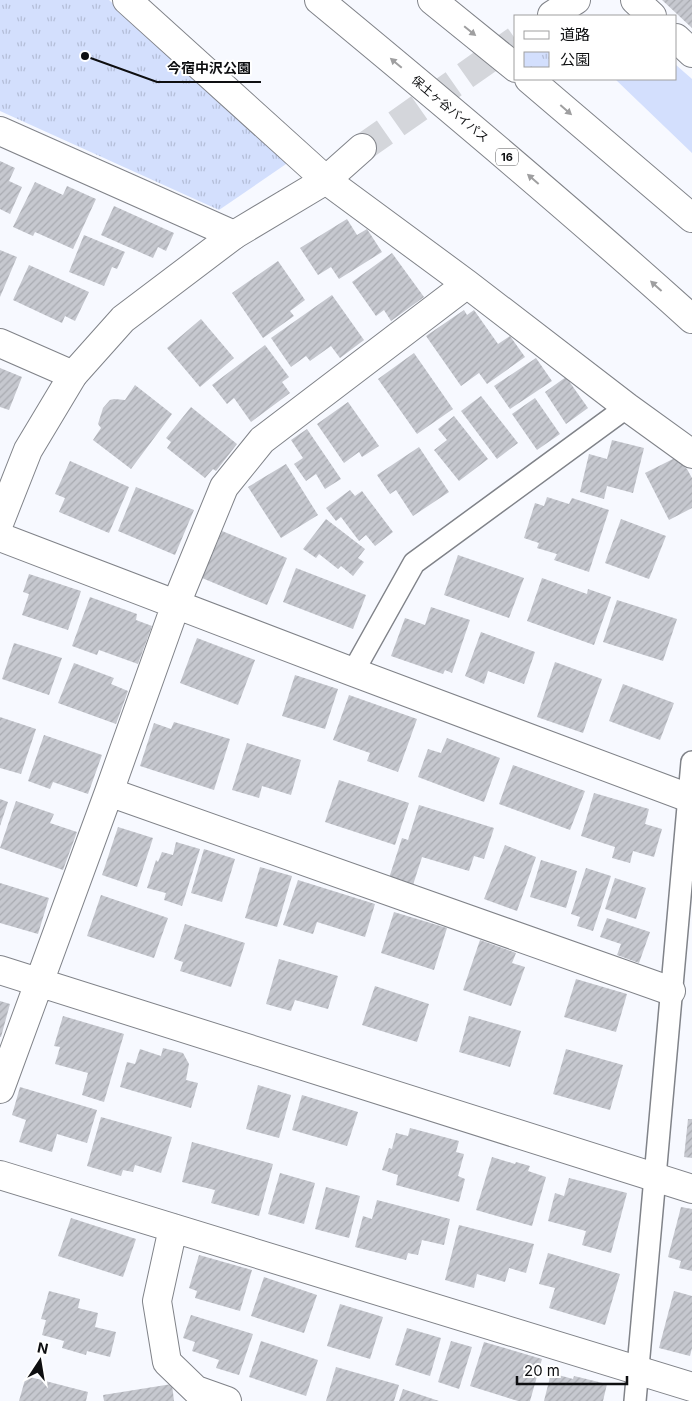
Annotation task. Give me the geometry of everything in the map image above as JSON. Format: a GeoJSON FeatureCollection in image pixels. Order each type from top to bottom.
{"type":"FeatureCollection","features":[{"type":"Feature","properties":{"kind":"main road"},"geometry":{"type":"LineString","coordinates":[[126,0],[326,180],[692,454]]}},
{"type":"Feature","properties":{"kind":"main road","name":"保土ヶ谷バイパス"},"geometry":{"type":"LineString","coordinates":[[319,0],[454,111],[692,319]]}},
{"type":"Feature","properties":{"kind":"main road"},"geometry":{"type":"LineString","coordinates":[[432,0],[514,66]]}},
{"type":"Feature","properties":{"kind":"main road"},"geometry":{"type":"LineString","coordinates":[[552,15],[576,0]]}},
{"type":"Feature","properties":{"kind":"main road"},"geometry":{"type":"LineString","coordinates":[[635,0],[651,15]]}},
{"type":"Feature","properties":{"kind":"main road"},"geometry":{"type":"LineString","coordinates":[[677,39],[692,53]]}},
{"type":"Feature","properties":{"kind":"main road"},"geometry":{"type":"LineString","coordinates":[[530,80],[692,218]]}},
{"type":"Feature","properties":{"kind":"main road"},"geometry":{"type":"LineString","coordinates":[[0,131],[234,235]]}},
{"type":"Feature","properties":{"kind":"main road"},"geometry":{"type":"LineString","coordinates":[[0,520],[28,450],[73,375],[123,320],[234,235],[326,180],[362,148]]}},
{"type":"Feature","properties":{"kind":"main road"},"geometry":{"type":"LineString","coordinates":[[0,1090],[176,604],[224,487],[262,440],[467,284]]}},
{"type":"Feature","properties":{"kind":"main road"},"geometry":{"type":"LineString","coordinates":[[0,343],[73,375]]}},
{"type":"Feature","properties":{"kind":"main road"},"geometry":{"type":"LineString","coordinates":[[0,536],[353,672],[690,798]]}},
{"type":"Feature","properties":{"kind":"main road"},"geometry":{"type":"LineString","coordinates":[[109,792],[671,991]]}},
{"type":"Feature","properties":{"kind":"main road"},"geometry":{"type":"LineString","coordinates":[[0,970],[692,1189]]}},
{"type":"Feature","properties":{"kind":"main road"},"geometry":{"type":"LineString","coordinates":[[0,1175],[692,1387]]}},
{"type":"Feature","properties":{"kind":"main road"},"geometry":{"type":"LineString","coordinates":[[173,1228],[157,1302],[167,1362],[196,1390],[227,1401]]}},
{"type":"Feature","properties":{"kind":"lane"},"geometry":{"type":"LineString","coordinates":[[353,672],[414,563],[627,406]]}},
{"type":"Feature","properties":{"kind":"lane"},"geometry":{"type":"LineString","coordinates":[[635,1401],[692,762]]}},
{"type":"Feature","properties":{"kind":"green space"},"geometry":{"type":"Polygon","coordinates":[[[0,0],[109,0],[289,162],[219,210],[0,111],[0,0]]]}},
{"type":"Feature","properties":{"kind":"green space"},"geometry":{"type":"Polygon","coordinates":[[[677,66],[692,79],[692,153],[616,80],[677,80],[677,66]]]}},
{"type":"Feature","properties":{"kind":"building"},"geometry":{"type":"Polygon","coordinates":[[[662,0],[692,0],[692,28],[662,0]]]}},
{"type":"Feature","properties":{"kind":"building"},"geometry":{"type":"Polygon","coordinates":[[[0,161],[15,168],[9,181],[22,187],[10,214],[0,209],[0,161]]]}},
{"type":"Feature","properties":{"kind":"building"},"geometry":{"type":"Polygon","coordinates":[[[35,182],[63,195],[67,186],[96,199],[73,249],[35,232],[33,236],[13,227],[35,182]]]}},
{"type":"Feature","properties":{"kind":"building"},"geometry":{"type":"Polygon","coordinates":[[[114,206],[174,233],[166,251],[158,247],[153,258],[101,235],[114,206]]]}},
{"type":"Feature","properties":{"kind":"building"},"geometry":{"type":"Polygon","coordinates":[[[347,219],[357,235],[367,229],[382,252],[339,279],[331,267],[318,275],[300,248],[347,219]]]}},
{"type":"Feature","properties":{"kind":"building"},"geometry":{"type":"Polygon","coordinates":[[[84,235],[125,252],[117,269],[112,267],[104,286],[69,272],[84,235]]]}},
{"type":"Feature","properties":{"kind":"building"},"geometry":{"type":"Polygon","coordinates":[[[0,250],[17,257],[0,297],[0,250]]]}},
{"type":"Feature","properties":{"kind":"building"},"geometry":{"type":"Polygon","coordinates":[[[392,253],[424,297],[391,321],[384,310],[376,316],[352,282],[392,253]]]}},
{"type":"Feature","properties":{"kind":"building"},"geometry":{"type":"Polygon","coordinates":[[[278,261],[305,300],[290,311],[294,316],[263,338],[232,293],[278,261]]]}},
{"type":"Feature","properties":{"kind":"building"},"geometry":{"type":"Polygon","coordinates":[[[29,265],[89,292],[75,321],[65,316],[62,323],[13,300],[29,265]]]}},
{"type":"Feature","properties":{"kind":"building"},"geometry":{"type":"Polygon","coordinates":[[[332,295],[364,340],[340,358],[331,346],[310,361],[306,356],[291,367],[271,338],[332,295]]]}},
{"type":"Feature","properties":{"kind":"building"},"geometry":{"type":"Polygon","coordinates":[[[464,310],[467,315],[474,310],[498,344],[510,336],[525,357],[487,384],[479,373],[461,386],[426,336],[464,310]]]}},
{"type":"Feature","properties":{"kind":"building"},"geometry":{"type":"Polygon","coordinates":[[[201,319],[234,358],[200,387],[167,348],[201,319]]]}},
{"type":"Feature","properties":{"kind":"building"},"geometry":{"type":"Polygon","coordinates":[[[265,345],[289,377],[282,382],[290,393],[251,422],[234,398],[227,404],[212,385],[265,345]]]}},
{"type":"Feature","properties":{"kind":"building"},"geometry":{"type":"Polygon","coordinates":[[[414,353],[453,409],[417,434],[378,379],[414,353]]]}},
{"type":"Feature","properties":{"kind":"building"},"geometry":{"type":"Polygon","coordinates":[[[536,358],[552,381],[510,409],[494,386],[536,358]]]}},
{"type":"Feature","properties":{"kind":"building"},"geometry":{"type":"Polygon","coordinates":[[[0,368],[22,377],[9,410],[0,407],[0,368]]]}},
{"type":"Feature","properties":{"kind":"building"},"geometry":{"type":"Polygon","coordinates":[[[566,377],[588,408],[566,424],[545,392],[566,377]]]}},
{"type":"Feature","properties":{"kind":"building"},"geometry":{"type":"Polygon","coordinates":[[[135,385],[172,414],[131,469],[93,440],[101,428],[98,424],[103,408],[110,400],[125,400],[135,385]]]}},
{"type":"Feature","properties":{"kind":"building"},"geometry":{"type":"Polygon","coordinates":[[[481,396],[518,443],[497,459],[461,411],[481,396]]]}},
{"type":"Feature","properties":{"kind":"building"},"geometry":{"type":"Polygon","coordinates":[[[535,398],[560,434],[537,450],[512,414],[535,398]]]}},
{"type":"Feature","properties":{"kind":"building"},"geometry":{"type":"Polygon","coordinates":[[[348,402],[379,446],[362,457],[359,452],[344,463],[317,424],[348,402]]]}},
{"type":"Feature","properties":{"kind":"building"},"geometry":{"type":"Polygon","coordinates":[[[191,407],[237,444],[216,471],[213,469],[205,478],[167,448],[171,442],[166,438],[191,407]]]}},
{"type":"Feature","properties":{"kind":"building"},"geometry":{"type":"Polygon","coordinates":[[[454,416],[488,459],[459,481],[434,450],[447,440],[438,429],[454,416]]]}},
{"type":"Feature","properties":{"kind":"building"},"geometry":{"type":"Polygon","coordinates":[[[307,429],[341,479],[325,489],[316,474],[306,481],[294,464],[303,458],[291,440],[307,429]]]}},
{"type":"Feature","properties":{"kind":"building"},"geometry":{"type":"Polygon","coordinates":[[[612,440],[644,448],[633,493],[607,486],[604,499],[580,492],[589,454],[607,459],[612,440]]]}},
{"type":"Feature","properties":{"kind":"building"},"geometry":{"type":"Polygon","coordinates":[[[419,447],[449,492],[413,516],[396,490],[390,494],[377,475],[419,447]]]}},
{"type":"Feature","properties":{"kind":"building"},"geometry":{"type":"Polygon","coordinates":[[[675,458],[687,469],[692,478],[692,508],[669,520],[645,473],[675,458]]]}},
{"type":"Feature","properties":{"kind":"building"},"geometry":{"type":"Polygon","coordinates":[[[70,461],[129,487],[109,533],[59,512],[65,498],[55,494],[70,461]]]}},
{"type":"Feature","properties":{"kind":"building"},"geometry":{"type":"Polygon","coordinates":[[[286,464],[318,515],[281,538],[248,487],[286,464]]]}},
{"type":"Feature","properties":{"kind":"building"},"geometry":{"type":"Polygon","coordinates":[[[136,487],[194,510],[175,555],[118,531],[136,487]]]}},
{"type":"Feature","properties":{"kind":"building"},"geometry":{"type":"Polygon","coordinates":[[[350,490],[355,496],[362,491],[393,532],[375,546],[366,535],[359,541],[341,517],[336,521],[326,508],[350,490]]]}},
{"type":"Feature","properties":{"kind":"building"},"geometry":{"type":"Polygon","coordinates":[[[547,497],[569,504],[572,498],[609,510],[589,572],[554,560],[557,554],[537,548],[539,543],[524,538],[535,503],[544,506],[547,497]]]}},
{"type":"Feature","properties":{"kind":"building"},"geometry":{"type":"Polygon","coordinates":[[[326,519],[365,549],[358,558],[364,562],[353,576],[341,566],[338,569],[319,554],[316,558],[303,549],[326,519]]]}},
{"type":"Feature","properties":{"kind":"building"},"geometry":{"type":"Polygon","coordinates":[[[621,519],[666,536],[649,579],[605,563],[621,519]]]}},
{"type":"Feature","properties":{"kind":"building"},"geometry":{"type":"Polygon","coordinates":[[[222,531],[287,558],[267,605],[202,578],[222,531]]]}},
{"type":"Feature","properties":{"kind":"building"},"geometry":{"type":"Polygon","coordinates":[[[458,555],[524,578],[509,618],[444,595],[458,555]]]}},
{"type":"Feature","properties":{"kind":"building"},"geometry":{"type":"Polygon","coordinates":[[[296,568],[366,595],[353,629],[283,602],[296,568]]]}},
{"type":"Feature","properties":{"kind":"building"},"geometry":{"type":"Polygon","coordinates":[[[29,574],[81,591],[68,630],[22,615],[29,594],[23,592],[29,574]]]}},
{"type":"Feature","properties":{"kind":"building"},"geometry":{"type":"Polygon","coordinates":[[[542,578],[587,594],[588,589],[611,597],[594,645],[527,621],[542,578]]]}},
{"type":"Feature","properties":{"kind":"building"},"geometry":{"type":"Polygon","coordinates":[[[90,597],[137,614],[136,620],[152,626],[138,664],[99,650],[97,655],[72,646],[90,597]]]}},
{"type":"Feature","properties":{"kind":"building"},"geometry":{"type":"Polygon","coordinates":[[[617,600],[677,619],[663,661],[603,642],[617,600]]]}},
{"type":"Feature","properties":{"kind":"building"},"geometry":{"type":"Polygon","coordinates":[[[431,607],[470,620],[452,673],[445,670],[443,674],[391,656],[405,618],[425,625],[431,607]]]}},
{"type":"Feature","properties":{"kind":"building"},"geometry":{"type":"Polygon","coordinates":[[[481,632],[535,652],[524,684],[488,671],[484,684],[465,676],[481,632]]]}},
{"type":"Feature","properties":{"kind":"building"},"geometry":{"type":"Polygon","coordinates":[[[197,638],[255,660],[238,705],[180,683],[197,638]]]}},
{"type":"Feature","properties":{"kind":"building"},"geometry":{"type":"Polygon","coordinates":[[[14,643],[62,658],[49,695],[2,679],[14,643]]]}},
{"type":"Feature","properties":{"kind":"building"},"geometry":{"type":"Polygon","coordinates":[[[555,662],[602,679],[583,733],[537,717],[555,662]]]}},
{"type":"Feature","properties":{"kind":"building"},"geometry":{"type":"Polygon","coordinates":[[[74,663],[114,678],[111,684],[128,691],[116,724],[58,703],[74,663]]]}},
{"type":"Feature","properties":{"kind":"building"},"geometry":{"type":"Polygon","coordinates":[[[295,675],[338,689],[325,729],[282,716],[295,675]]]}},
{"type":"Feature","properties":{"kind":"building"},"geometry":{"type":"Polygon","coordinates":[[[623,684],[674,703],[660,740],[609,721],[623,684]]]}},
{"type":"Feature","properties":{"kind":"building"},"geometry":{"type":"Polygon","coordinates":[[[349,695],[417,719],[398,772],[367,761],[370,753],[333,740],[349,695]]]}},
{"type":"Feature","properties":{"kind":"building"},"geometry":{"type":"Polygon","coordinates":[[[0,717],[36,729],[21,774],[0,768],[0,717]]]}},
{"type":"Feature","properties":{"kind":"building"},"geometry":{"type":"Polygon","coordinates":[[[174,722],[230,739],[214,790],[140,766],[154,723],[171,729],[174,722]]]}},
{"type":"Feature","properties":{"kind":"building"},"geometry":{"type":"Polygon","coordinates":[[[44,735],[102,755],[88,794],[53,782],[50,789],[28,781],[44,735]]]}},
{"type":"Feature","properties":{"kind":"building"},"geometry":{"type":"Polygon","coordinates":[[[447,738],[500,758],[484,802],[418,777],[428,749],[441,753],[447,738]]]}},
{"type":"Feature","properties":{"kind":"building"},"geometry":{"type":"Polygon","coordinates":[[[247,743],[301,760],[291,795],[262,786],[259,798],[232,790],[247,743]]]}},
{"type":"Feature","properties":{"kind":"building"},"geometry":{"type":"Polygon","coordinates":[[[513,765],[585,791],[570,830],[499,804],[513,765]]]}},
{"type":"Feature","properties":{"kind":"building"},"geometry":{"type":"Polygon","coordinates":[[[339,780],[409,803],[395,845],[325,822],[339,780]]]}},
{"type":"Feature","properties":{"kind":"building"},"geometry":{"type":"Polygon","coordinates":[[[594,793],[649,809],[645,824],[662,829],[654,857],[633,851],[630,863],[612,858],[615,847],[581,836],[594,793]]]}},
{"type":"Feature","properties":{"kind":"building"},"geometry":{"type":"Polygon","coordinates":[[[0,799],[8,802],[0,826],[0,799]]]}},
{"type":"Feature","properties":{"kind":"building"},"geometry":{"type":"Polygon","coordinates":[[[16,801],[54,814],[50,823],[77,832],[63,870],[0,848],[16,801]]]}},
{"type":"Feature","properties":{"kind":"building"},"geometry":{"type":"Polygon","coordinates":[[[419,805],[494,828],[484,859],[474,856],[469,871],[422,857],[413,885],[389,878],[402,838],[408,840],[419,805]]]}},
{"type":"Feature","properties":{"kind":"building"},"geometry":{"type":"Polygon","coordinates":[[[118,827],[153,838],[137,887],[102,875],[118,827]]]}},
{"type":"Feature","properties":{"kind":"building"},"geometry":{"type":"Polygon","coordinates":[[[176,842],[200,849],[182,906],[164,900],[166,893],[147,888],[156,860],[158,862],[162,852],[173,855],[176,842]]]}},
{"type":"Feature","properties":{"kind":"building"},"geometry":{"type":"Polygon","coordinates":[[[505,845],[536,857],[517,911],[484,899],[505,845]]]}},
{"type":"Feature","properties":{"kind":"building"},"geometry":{"type":"Polygon","coordinates":[[[204,849],[235,859],[222,902],[191,893],[204,849]]]}},
{"type":"Feature","properties":{"kind":"building"},"geometry":{"type":"Polygon","coordinates":[[[541,860],[577,871],[566,908],[530,897],[541,860]]]}},
{"type":"Feature","properties":{"kind":"building"},"geometry":{"type":"Polygon","coordinates":[[[260,867],[292,876],[277,927],[245,918],[260,867]]]}},
{"type":"Feature","properties":{"kind":"building"},"geometry":{"type":"Polygon","coordinates":[[[586,868],[611,876],[593,931],[577,926],[580,917],[571,914],[586,868]]]}},
{"type":"Feature","properties":{"kind":"building"},"geometry":{"type":"Polygon","coordinates":[[[615,878],[646,888],[636,919],[605,909],[615,878]]]}},
{"type":"Feature","properties":{"kind":"building"},"geometry":{"type":"Polygon","coordinates":[[[298,880],[375,904],[365,937],[317,922],[313,934],[283,925],[298,880]]]}},
{"type":"Feature","properties":{"kind":"building"},"geometry":{"type":"Polygon","coordinates":[[[0,883],[49,898],[38,934],[0,923],[0,883]]]}},
{"type":"Feature","properties":{"kind":"building"},"geometry":{"type":"Polygon","coordinates":[[[101,895],[168,918],[154,958],[87,936],[101,895]]]}},
{"type":"Feature","properties":{"kind":"building"},"geometry":{"type":"Polygon","coordinates":[[[394,912],[447,928],[434,970],[381,953],[394,912]]]}},
{"type":"Feature","properties":{"kind":"building"},"geometry":{"type":"Polygon","coordinates":[[[607,918],[650,932],[639,963],[617,955],[621,944],[600,937],[607,918]]]}},
{"type":"Feature","properties":{"kind":"building"},"geometry":{"type":"Polygon","coordinates":[[[185,924],[245,943],[231,987],[180,971],[183,962],[174,959],[185,924]]]}},
{"type":"Feature","properties":{"kind":"building"},"geometry":{"type":"Polygon","coordinates":[[[480,940],[516,953],[512,963],[525,967],[511,1006],[463,990],[480,940]]]}},
{"type":"Feature","properties":{"kind":"building"},"geometry":{"type":"Polygon","coordinates":[[[279,959],[338,976],[328,1009],[295,1000],[291,1011],[266,1004],[279,959]]]}},
{"type":"Feature","properties":{"kind":"building"},"geometry":{"type":"Polygon","coordinates":[[[576,979],[627,994],[616,1032],[564,1017],[576,979]]]}},
{"type":"Feature","properties":{"kind":"building"},"geometry":{"type":"Polygon","coordinates":[[[375,986],[429,1004],[417,1042],[362,1025],[375,986]]]}},
{"type":"Feature","properties":{"kind":"building"},"geometry":{"type":"Polygon","coordinates":[[[0,1001],[10,1004],[1,1037],[0,1037],[0,1001]]]}},
{"type":"Feature","properties":{"kind":"building"},"geometry":{"type":"Polygon","coordinates":[[[63,1016],[124,1034],[104,1102],[82,1095],[88,1073],[55,1064],[60,1047],[54,1046],[63,1016]]]}},
{"type":"Feature","properties":{"kind":"building"},"geometry":{"type":"Polygon","coordinates":[[[469,1016],[521,1031],[510,1067],[459,1052],[469,1016]]]}},
{"type":"Feature","properties":{"kind":"building"},"geometry":{"type":"Polygon","coordinates":[[[163,1048],[183,1053],[189,1064],[186,1080],[198,1083],[191,1108],[120,1087],[127,1062],[135,1064],[140,1049],[161,1056],[163,1048]]]}},
{"type":"Feature","properties":{"kind":"building"},"geometry":{"type":"Polygon","coordinates":[[[566,1049],[623,1065],[610,1110],[553,1094],[566,1049]]]}},
{"type":"Feature","properties":{"kind":"building"},"geometry":{"type":"Polygon","coordinates":[[[258,1085],[291,1095],[279,1138],[246,1129],[258,1085]]]}},
{"type":"Feature","properties":{"kind":"building"},"geometry":{"type":"Polygon","coordinates":[[[20,1087],[97,1110],[87,1143],[57,1134],[52,1152],[19,1142],[26,1120],[12,1115],[20,1087]]]}},
{"type":"Feature","properties":{"kind":"building"},"geometry":{"type":"Polygon","coordinates":[[[302,1095],[358,1112],[347,1146],[292,1130],[302,1095]]]}},
{"type":"Feature","properties":{"kind":"building"},"geometry":{"type":"Polygon","coordinates":[[[101,1117],[172,1137],[161,1173],[135,1165],[133,1172],[123,1170],[121,1176],[87,1166],[101,1117]]]}},
{"type":"Feature","properties":{"kind":"building"},"geometry":{"type":"Polygon","coordinates":[[[688,1119],[692,1119],[692,1158],[684,1157],[688,1119]]]}},
{"type":"Feature","properties":{"kind":"building"},"geometry":{"type":"Polygon","coordinates":[[[410,1128],[459,1141],[456,1152],[464,1154],[458,1176],[465,1179],[459,1202],[396,1185],[398,1175],[382,1170],[389,1148],[392,1149],[396,1133],[408,1136],[410,1128]]]}},
{"type":"Feature","properties":{"kind":"building"},"geometry":{"type":"Polygon","coordinates":[[[192,1142],[273,1164],[259,1216],[211,1203],[215,1190],[182,1182],[192,1142]]]}},
{"type":"Feature","properties":{"kind":"building"},"geometry":{"type":"Polygon","coordinates":[[[492,1157],[515,1164],[516,1162],[530,1166],[528,1171],[546,1177],[532,1226],[476,1210],[492,1157]]]}},
{"type":"Feature","properties":{"kind":"building"},"geometry":{"type":"Polygon","coordinates":[[[280,1173],[315,1183],[304,1224],[268,1214],[280,1173]]]}},
{"type":"Feature","properties":{"kind":"building"},"geometry":{"type":"Polygon","coordinates":[[[569,1178],[627,1193],[611,1253],[582,1245],[586,1231],[548,1221],[555,1193],[564,1196],[569,1178]]]}},
{"type":"Feature","properties":{"kind":"building"},"geometry":{"type":"Polygon","coordinates":[[[326,1187],[360,1196],[349,1238],[315,1229],[326,1187]]]}},
{"type":"Feature","properties":{"kind":"building"},"geometry":{"type":"Polygon","coordinates":[[[377,1200],[450,1219],[444,1245],[422,1240],[418,1255],[408,1253],[406,1260],[355,1247],[363,1216],[372,1219],[377,1200]]]}},
{"type":"Feature","properties":{"kind":"building"},"geometry":{"type":"Polygon","coordinates":[[[681,1207],[692,1209],[692,1271],[679,1268],[681,1261],[668,1257],[681,1207]]]}},
{"type":"Feature","properties":{"kind":"building"},"geometry":{"type":"Polygon","coordinates":[[[71,1218],[136,1239],[123,1277],[58,1256],[71,1218]]]}},
{"type":"Feature","properties":{"kind":"building"},"geometry":{"type":"Polygon","coordinates":[[[459,1225],[534,1244],[526,1273],[509,1268],[505,1282],[477,1274],[474,1288],[445,1280],[459,1225]]]}},
{"type":"Feature","properties":{"kind":"building"},"geometry":{"type":"Polygon","coordinates":[[[548,1253],[620,1274],[605,1325],[549,1308],[555,1288],[539,1284],[548,1253]]]}},
{"type":"Feature","properties":{"kind":"building"},"geometry":{"type":"Polygon","coordinates":[[[199,1255],[252,1270],[240,1311],[195,1298],[197,1291],[189,1288],[199,1255]]]}},
{"type":"Feature","properties":{"kind":"building"},"geometry":{"type":"Polygon","coordinates":[[[264,1277],[317,1295],[304,1333],[251,1316],[264,1277]]]}},
{"type":"Feature","properties":{"kind":"building"},"geometry":{"type":"Polygon","coordinates":[[[49,1291],[80,1299],[78,1308],[98,1313],[95,1327],[116,1332],[110,1357],[87,1351],[86,1355],[62,1348],[64,1341],[42,1335],[46,1320],[41,1319],[49,1291]]]}},
{"type":"Feature","properties":{"kind":"building"},"geometry":{"type":"Polygon","coordinates":[[[674,1291],[692,1296],[692,1348],[690,1356],[659,1348],[674,1291]]]}},
{"type":"Feature","properties":{"kind":"building"},"geometry":{"type":"Polygon","coordinates":[[[340,1304],[383,1317],[370,1359],[327,1346],[340,1304]]]}},
{"type":"Feature","properties":{"kind":"building"},"geometry":{"type":"Polygon","coordinates":[[[191,1315],[253,1334],[239,1375],[216,1368],[219,1360],[192,1351],[195,1342],[183,1338],[191,1315]]]}},
{"type":"Feature","properties":{"kind":"building"},"geometry":{"type":"Polygon","coordinates":[[[407,1328],[441,1338],[430,1376],[395,1365],[407,1328]]]}},
{"type":"Feature","properties":{"kind":"building"},"geometry":{"type":"Polygon","coordinates":[[[261,1341],[318,1360],[306,1396],[249,1377],[261,1341]]]}},
{"type":"Feature","properties":{"kind":"building"},"geometry":{"type":"Polygon","coordinates":[[[451,1341],[472,1347],[459,1389],[438,1382],[451,1341]]]}},
{"type":"Feature","properties":{"kind":"building"},"geometry":{"type":"Polygon","coordinates":[[[484,1342],[542,1359],[530,1401],[518,1401],[470,1386],[484,1342]]]}},
{"type":"Feature","properties":{"kind":"building"},"geometry":{"type":"Polygon","coordinates":[[[336,1367],[399,1385],[394,1401],[326,1401],[336,1367]]]}},
{"type":"Feature","properties":{"kind":"building"},"geometry":{"type":"Polygon","coordinates":[[[551,1373],[573,1379],[574,1376],[607,1384],[603,1401],[544,1401],[551,1373]]]}},
{"type":"Feature","properties":{"kind":"building"},"geometry":{"type":"Polygon","coordinates":[[[26,1376],[88,1392],[86,1401],[19,1401],[26,1376]]]}},
{"type":"Feature","properties":{"kind":"building"},"geometry":{"type":"Polygon","coordinates":[[[172,1384],[174,1401],[104,1401],[103,1395],[172,1384]]]}},
{"type":"Feature","properties":{"kind":"building"},"geometry":{"type":"Polygon","coordinates":[[[403,1389],[439,1401],[399,1401],[403,1389]]]}},
{"type":"Feature","properties":{"kind":"tunnel"},"geometry":{"type":"LineString","coordinates":[[362,148],[514,41]]}},
{"type":"Feature","properties":{"kind":"place","name":"今宿中沢公園"},"geometry":{"type":"Point","coordinates":[85,56]}}]}
